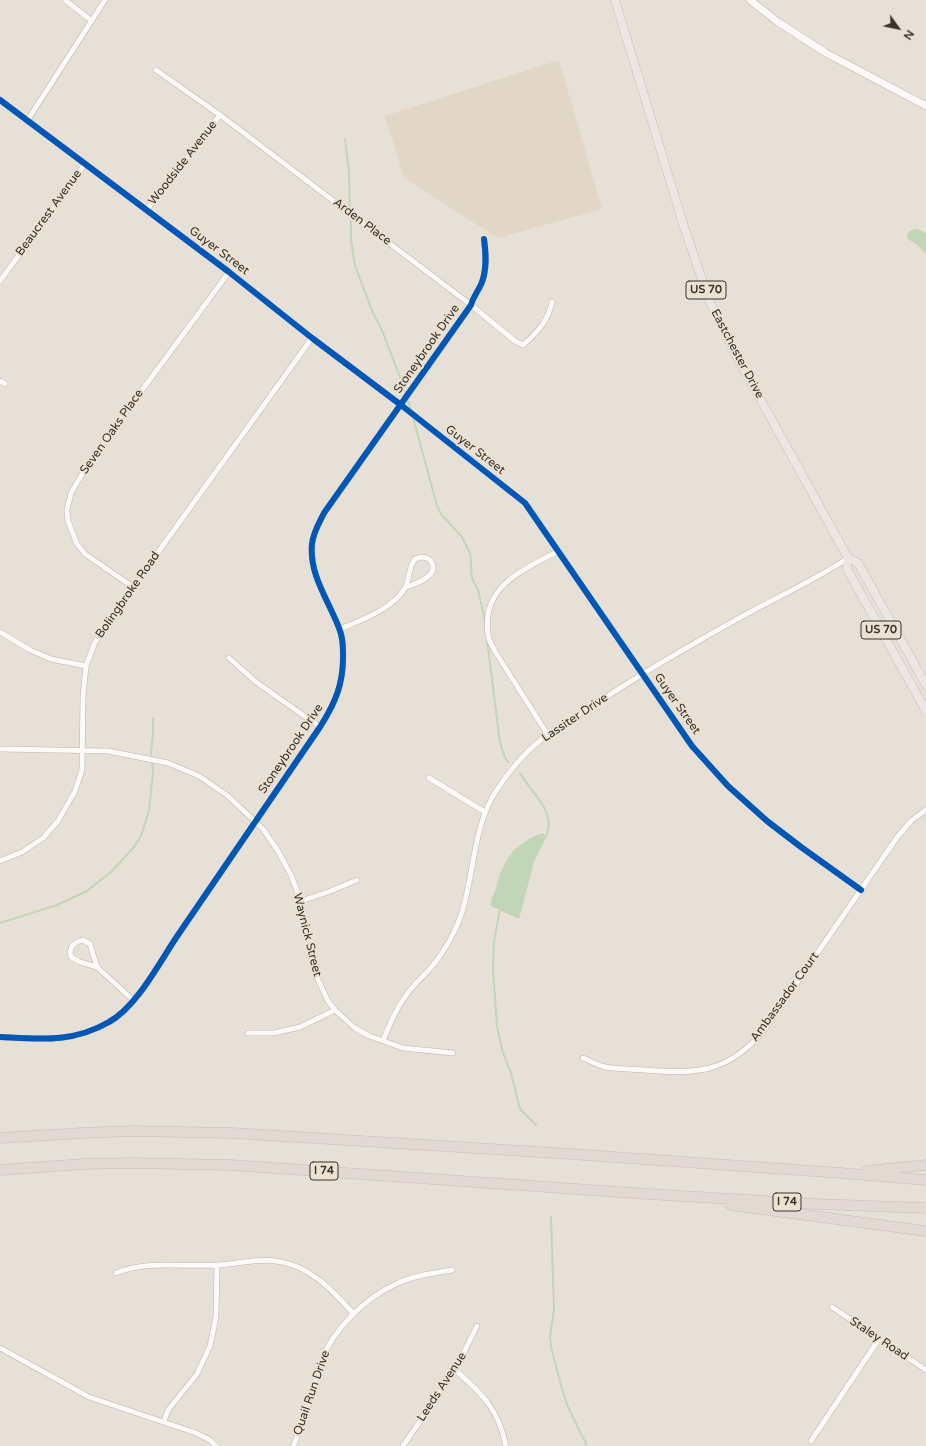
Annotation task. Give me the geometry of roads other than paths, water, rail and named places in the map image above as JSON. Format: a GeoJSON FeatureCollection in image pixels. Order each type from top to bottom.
{"type":"FeatureCollection","features":[{"type":"Feature","properties":{"kind":"highway"},"geometry":{"type":"LineString","coordinates":[[0,1138],[111,1132],[233,1133],[579,1154],[926,1180]]}},
{"type":"Feature","properties":{"kind":"highway","name":"I 74"},"geometry":{"type":"LineString","coordinates":[[0,1170],[97,1164],[167,1163],[231,1165],[648,1194],[926,1208]]}},
{"type":"Feature","properties":{"kind":"highway"},"geometry":{"type":"LineString","coordinates":[[841,1173],[926,1165]]}},
{"type":"Feature","properties":{"kind":"highway"},"geometry":{"type":"LineString","coordinates":[[648,1194],[926,1231]]}},
{"type":"Feature","properties":{"kind":"main road","name":"Eastchester Drive"},"geometry":{"type":"LineString","coordinates":[[615,0],[685,230],[710,302],[736,355],[848,558],[847,569],[926,711]]}},
{"type":"Feature","properties":{"kind":"main road","name":"Eastchester Drive"},"geometry":{"type":"LineString","coordinates":[[848,558],[858,563],[926,685]]}},
{"type":"Feature","properties":{"kind":"street"},"geometry":{"type":"LineString","coordinates":[[65,0],[92,21]]}},
{"type":"Feature","properties":{"kind":"street"},"geometry":{"type":"LineString","coordinates":[[27,121],[105,0]]}},
{"type":"Feature","properties":{"kind":"street"},"geometry":{"type":"LineString","coordinates":[[750,0],[778,22],[826,53],[926,106]]}},
{"type":"Feature","properties":{"kind":"street","name":"Arden Place"},"geometry":{"type":"LineString","coordinates":[[156,70],[220,115],[471,305],[515,341],[523,345],[534,336],[550,314],[552,302]]}},
{"type":"Feature","properties":{"kind":"street","name":"Guyer Street"},"geometry":{"type":"LineString","coordinates":[[0,100],[229,272],[525,503],[689,742],[728,786],[767,821],[800,847],[861,890]]}},
{"type":"Feature","properties":{"kind":"street","name":"Woodside Avenue"},"geometry":{"type":"LineString","coordinates":[[146,211],[220,115]]}},
{"type":"Feature","properties":{"kind":"street","name":"Beaucrest Avenue"},"geometry":{"type":"LineString","coordinates":[[0,281],[85,164]]}},
{"type":"Feature","properties":{"kind":"street","name":"Stoneybrook Drive"},"geometry":{"type":"LineString","coordinates":[[0,1037],[50,1039],[75,1036],[94,1030],[111,1022],[123,1013],[143,988],[320,727],[332,707],[340,688],[344,666],[340,629],[319,584],[312,563],[312,544],[315,530],[324,513],[471,305],[482,283],[485,268],[486,257],[484,239]]}},
{"type":"Feature","properties":{"kind":"street","name":"Seven Oaks Place"},"geometry":{"type":"LineString","coordinates":[[133,587],[85,554],[77,544],[68,522],[67,510],[71,493],[90,461],[229,272]]}},
{"type":"Feature","properties":{"kind":"street","name":"Bolingbroke Road"},"geometry":{"type":"LineString","coordinates":[[0,861],[22,852],[42,838],[58,821],[75,791],[82,770],[83,697],[86,666],[95,642],[312,338]]}},
{"type":"Feature","properties":{"kind":"street"},"geometry":{"type":"LineString","coordinates":[[548,734],[496,653],[489,639],[487,621],[492,602],[504,584],[511,578],[558,551]]}},
{"type":"Feature","properties":{"kind":"street"},"geometry":{"type":"LineString","coordinates":[[340,629],[385,607],[406,587],[431,574],[433,568],[430,560],[422,557],[416,559],[410,568],[406,587]]}},
{"type":"Feature","properties":{"kind":"street","name":"Lassiter Drive"},"geometry":{"type":"LineString","coordinates":[[383,1041],[398,1006],[407,993],[434,965],[455,931],[466,901],[477,840],[485,812],[496,791],[509,772],[524,756],[548,734],[642,673],[810,581],[848,558]]}},
{"type":"Feature","properties":{"kind":"street"},"geometry":{"type":"LineString","coordinates":[[0,632],[30,650],[51,659],[86,666]]}},
{"type":"Feature","properties":{"kind":"street"},"geometry":{"type":"LineString","coordinates":[[229,658],[256,682],[320,727]]}},
{"type":"Feature","properties":{"kind":"street","name":"Waynick Street"},"geometry":{"type":"LineString","coordinates":[[0,749],[108,751],[135,755],[168,763],[199,776],[228,796],[256,822],[263,829],[278,851],[291,875],[301,901],[314,971],[328,1001],[335,1010],[356,1028],[369,1036],[403,1048],[453,1053]]}},
{"type":"Feature","properties":{"kind":"street"},"geometry":{"type":"LineString","coordinates":[[429,778],[485,812]]}},
{"type":"Feature","properties":{"kind":"street","name":"Ambassador Court"},"geometry":{"type":"LineString","coordinates":[[582,1058],[606,1067],[685,1072],[713,1067],[736,1056],[752,1044],[765,1029],[905,828],[912,820],[926,810]]}},
{"type":"Feature","properties":{"kind":"street"},"geometry":{"type":"LineString","coordinates":[[301,901],[357,880]]}},
{"type":"Feature","properties":{"kind":"street"},"geometry":{"type":"LineString","coordinates":[[97,967],[90,944],[83,940],[75,943],[71,949],[71,957],[80,962],[97,967],[133,1000]]}},
{"type":"Feature","properties":{"kind":"street"},"geometry":{"type":"LineString","coordinates":[[248,1033],[274,1032],[300,1027],[335,1010]]}},
{"type":"Feature","properties":{"kind":"street"},"geometry":{"type":"LineString","coordinates":[[116,1273],[130,1267],[217,1265],[260,1259],[279,1261],[294,1265],[306,1271],[320,1281],[353,1313]]}},
{"type":"Feature","properties":{"kind":"street"},"geometry":{"type":"LineString","coordinates":[[164,1421],[168,1410],[197,1374],[210,1346],[216,1317],[217,1265]]}},
{"type":"Feature","properties":{"kind":"street","name":"Quail Run Drive"},"geometry":{"type":"LineString","coordinates":[[293,1446],[302,1424],[322,1360],[330,1344],[353,1313],[376,1295],[396,1284],[433,1273],[452,1270]]}},
{"type":"Feature","properties":{"kind":"street","name":"Staley Road"},"geometry":{"type":"LineString","coordinates":[[832,1307],[926,1370]]}},
{"type":"Feature","properties":{"kind":"street","name":"Leeds Avenue"},"geometry":{"type":"LineString","coordinates":[[402,1446],[455,1370],[477,1326]]}},
{"type":"Feature","properties":{"kind":"street"},"geometry":{"type":"LineString","coordinates":[[811,1441],[879,1339]]}},
{"type":"Feature","properties":{"kind":"street"},"geometry":{"type":"LineString","coordinates":[[0,1348],[88,1397],[164,1421],[203,1436],[216,1446]]}},
{"type":"Feature","properties":{"kind":"street"},"geometry":{"type":"LineString","coordinates":[[455,1370],[486,1398],[496,1415],[506,1446]]}},
{"type":"Feature","properties":{"kind":"waterway"},"geometry":{"type":"LineString","coordinates":[[345,139],[349,171],[350,212]]}},
{"type":"Feature","properties":{"kind":"waterway"},"geometry":{"type":"LineString","coordinates":[[351,216],[351,240],[355,266],[373,313],[381,328],[411,410]]}},
{"type":"Feature","properties":{"kind":"waterway"},"geometry":{"type":"LineString","coordinates":[[413,417],[437,506],[441,514],[462,537],[470,553],[472,578],[478,590],[485,621]]}},
{"type":"Feature","properties":{"kind":"waterway"},"geometry":{"type":"LineString","coordinates":[[487,640],[500,743],[505,758],[508,762]]}},
{"type":"Feature","properties":{"kind":"waterway"},"geometry":{"type":"LineString","coordinates":[[0,923],[57,905],[87,891],[112,871],[134,847],[141,836],[149,811],[153,772],[151,752],[153,718]]}},
{"type":"Feature","properties":{"kind":"waterway"},"geometry":{"type":"LineString","coordinates":[[520,773],[546,812],[549,820],[545,838]]}},
{"type":"Feature","properties":{"kind":"waterway"},"geometry":{"type":"LineString","coordinates":[[500,909],[494,941],[493,969],[497,1027],[503,1053],[511,1073],[520,1109],[536,1125]]}},
{"type":"Feature","properties":{"kind":"waterway"},"geometry":{"type":"LineString","coordinates":[[551,1217],[554,1309],[550,1337],[551,1347],[568,1407],[587,1446]]}}]}
